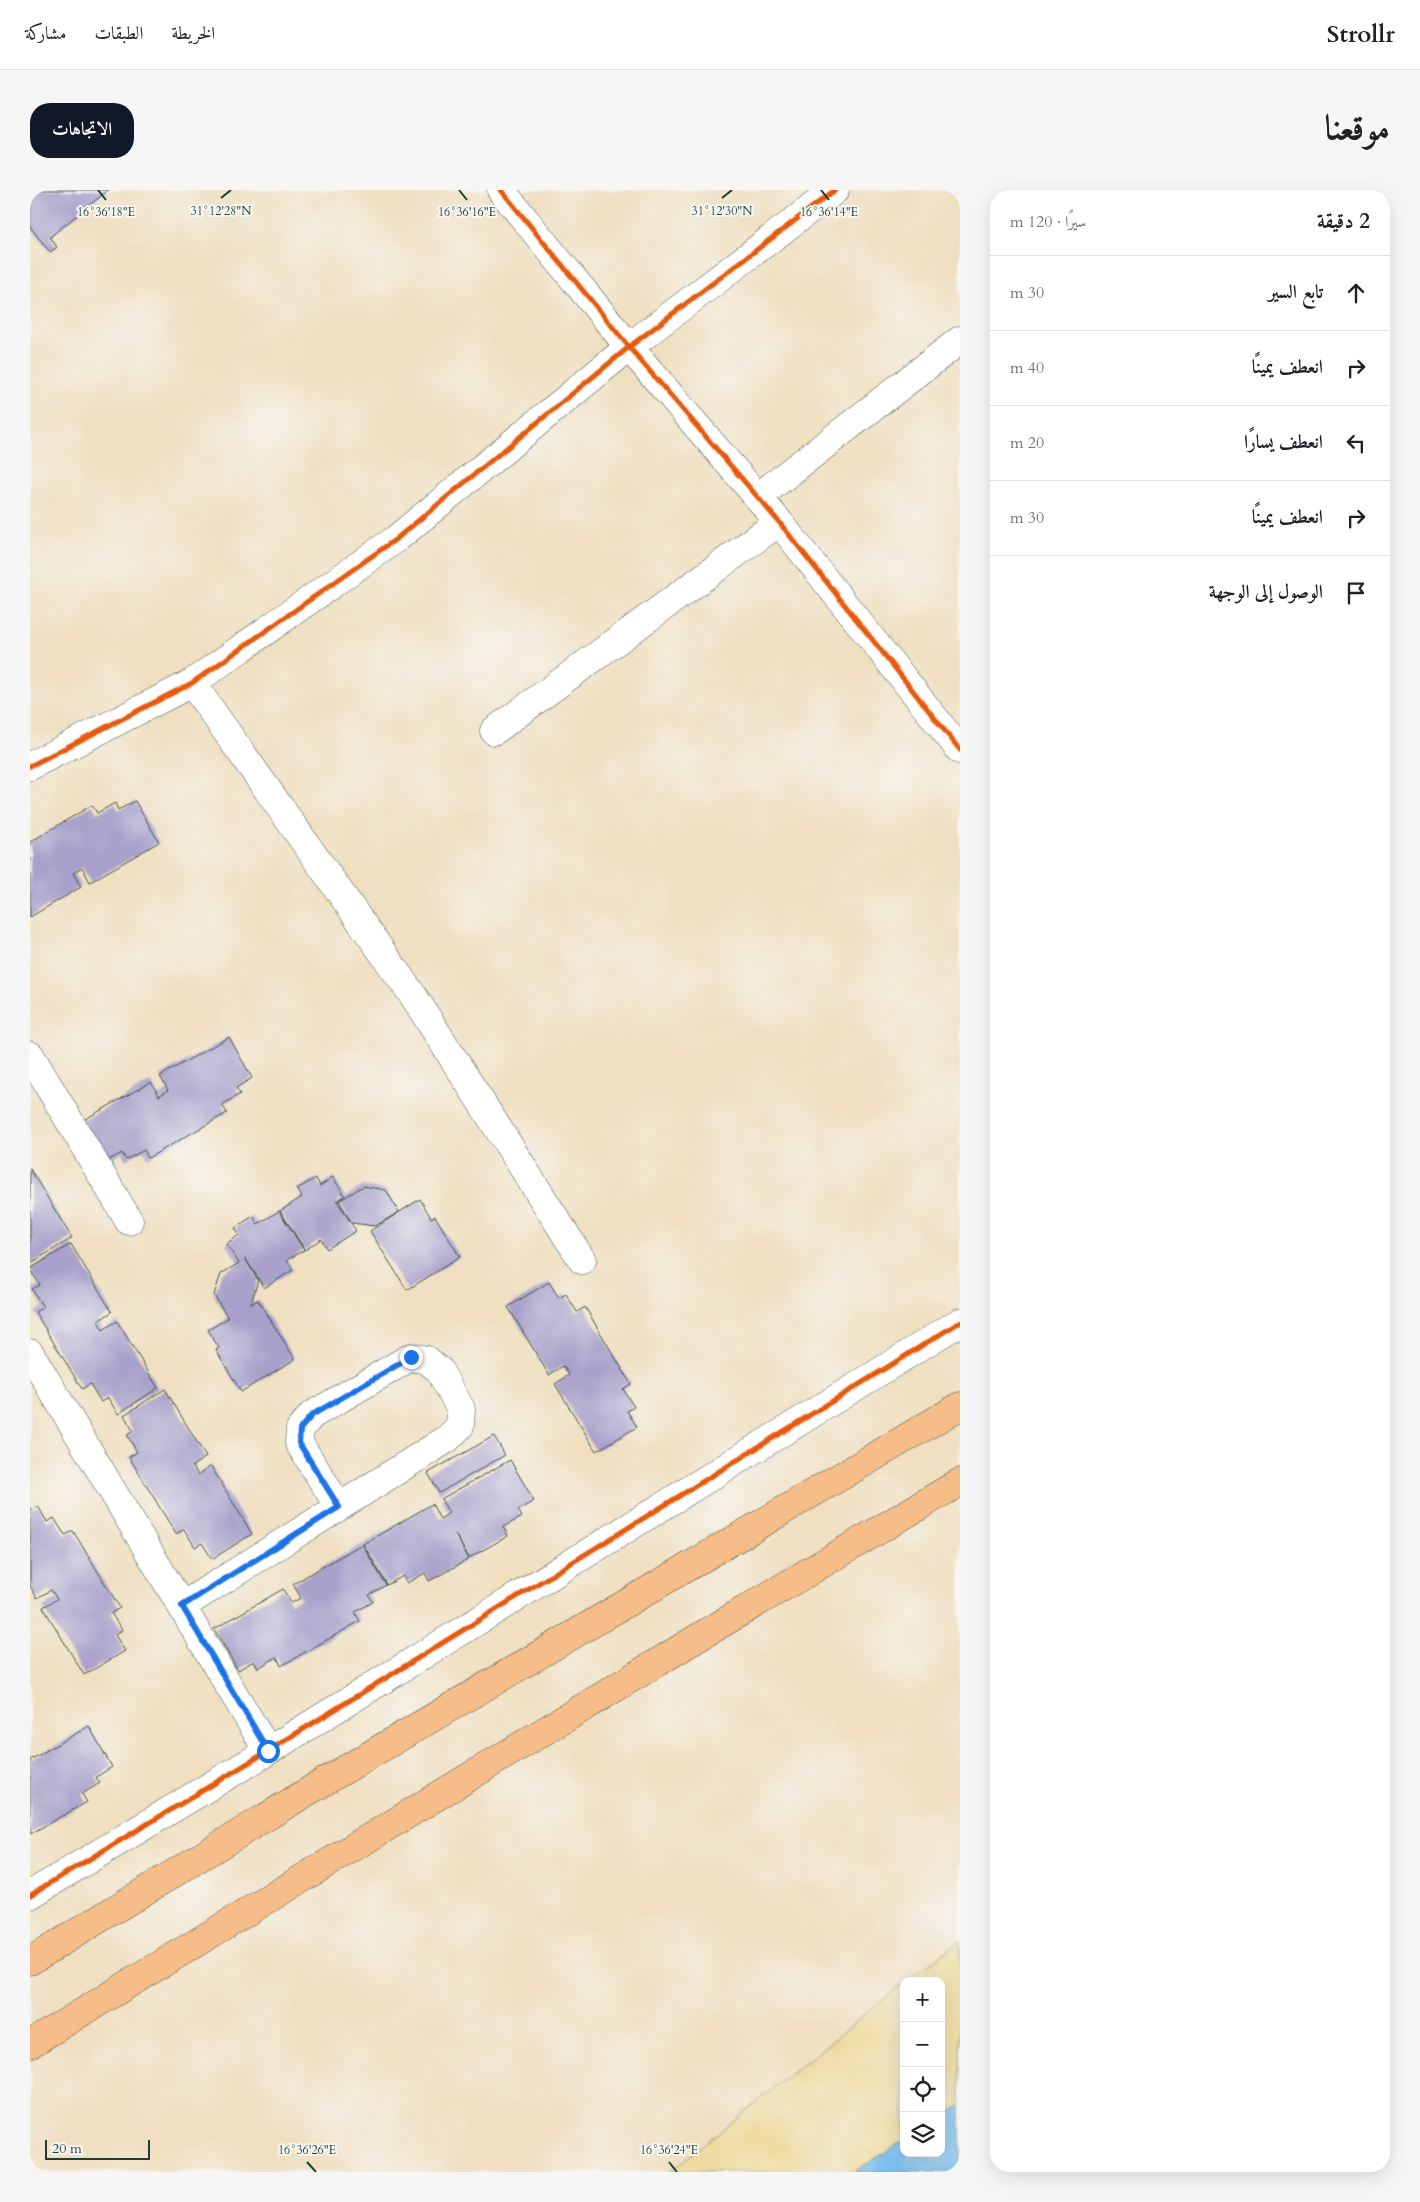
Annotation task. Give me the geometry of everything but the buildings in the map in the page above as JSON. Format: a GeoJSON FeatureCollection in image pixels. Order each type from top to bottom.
{"type":"FeatureCollection","features":[{"type":"Feature","properties":{"kind":"main road"},"geometry":{"type":"LineString","coordinates":[[30,1961],[303,1794],[960,1406]]}},
{"type":"Feature","properties":{"kind":"main road"},"geometry":{"type":"LineString","coordinates":[[30,2044],[704,1634],[960,1482]]}},
{"type":"Feature","properties":{"kind":"street"},"geometry":{"type":"LineString","coordinates":[[501,190],[629,347],[779,522],[960,750]]}},
{"type":"Feature","properties":{"kind":"street"},"geometry":{"type":"LineString","coordinates":[[30,766],[192,683],[396,539],[629,347],[835,190]]}},
{"type":"Feature","properties":{"kind":"street"},"geometry":{"type":"LineString","coordinates":[[758,497],[960,340]]}},
{"type":"Feature","properties":{"kind":"street"},"geometry":{"type":"LineString","coordinates":[[494,730],[779,522]]}},
{"type":"Feature","properties":{"kind":"street"},"geometry":{"type":"LineString","coordinates":[[192,683],[414,997],[582,1260]]}},
{"type":"Feature","properties":{"kind":"street"},"geometry":{"type":"LineString","coordinates":[[30,1055],[129,1221]]}},
{"type":"Feature","properties":{"kind":"street"},"geometry":{"type":"LineString","coordinates":[[30,1895],[268,1751],[960,1322]]}},
{"type":"Feature","properties":{"kind":"street"},"geometry":{"type":"LineString","coordinates":[[30,1353],[268,1751]]}},
{"type":"Feature","properties":{"kind":"street"},"geometry":{"type":"LineString","coordinates":[[182,1606],[447,1439],[460,1426],[461,1409],[439,1370],[427,1360],[411,1357],[312,1415],[300,1429],[299,1443],[339,1507]]}},
{"type":"Feature","properties":{"kind":"sand"},"geometry":{"type":"Polygon","coordinates":[[[960,1941],[960,2105],[945,2114],[945,1977],[911,1977],[960,1941]]]}},
{"type":"Feature","properties":{"kind":"sand"},"geometry":{"type":"Polygon","coordinates":[[[900,1986],[900,2143],[854,2172],[669,2172],[900,1986]]]}},
{"type":"Feature","properties":{"kind":"water"},"geometry":{"type":"Polygon","coordinates":[[[960,2105],[960,2172],[854,2172],[900,2143],[900,2157],[945,2157],[945,2114],[960,2105]]]}},
{"type":"Feature","properties":{"kind":"cycle path"},"geometry":{"type":"LineString","coordinates":[[501,190],[629,347],[779,522],[960,750]]}},
{"type":"Feature","properties":{"kind":"cycle path"},"geometry":{"type":"LineString","coordinates":[[30,766],[192,683],[396,539],[629,347],[835,190]]}},
{"type":"Feature","properties":{"kind":"cycle path"},"geometry":{"type":"LineString","coordinates":[[30,1895],[268,1751],[960,1322]]}},
{"type":"Feature","properties":{"kind":"route"},"geometry":{"type":"LineString","coordinates":[[268,1751],[182,1606],[339,1507],[299,1443],[300,1429],[312,1415],[411,1357]]}}]}
